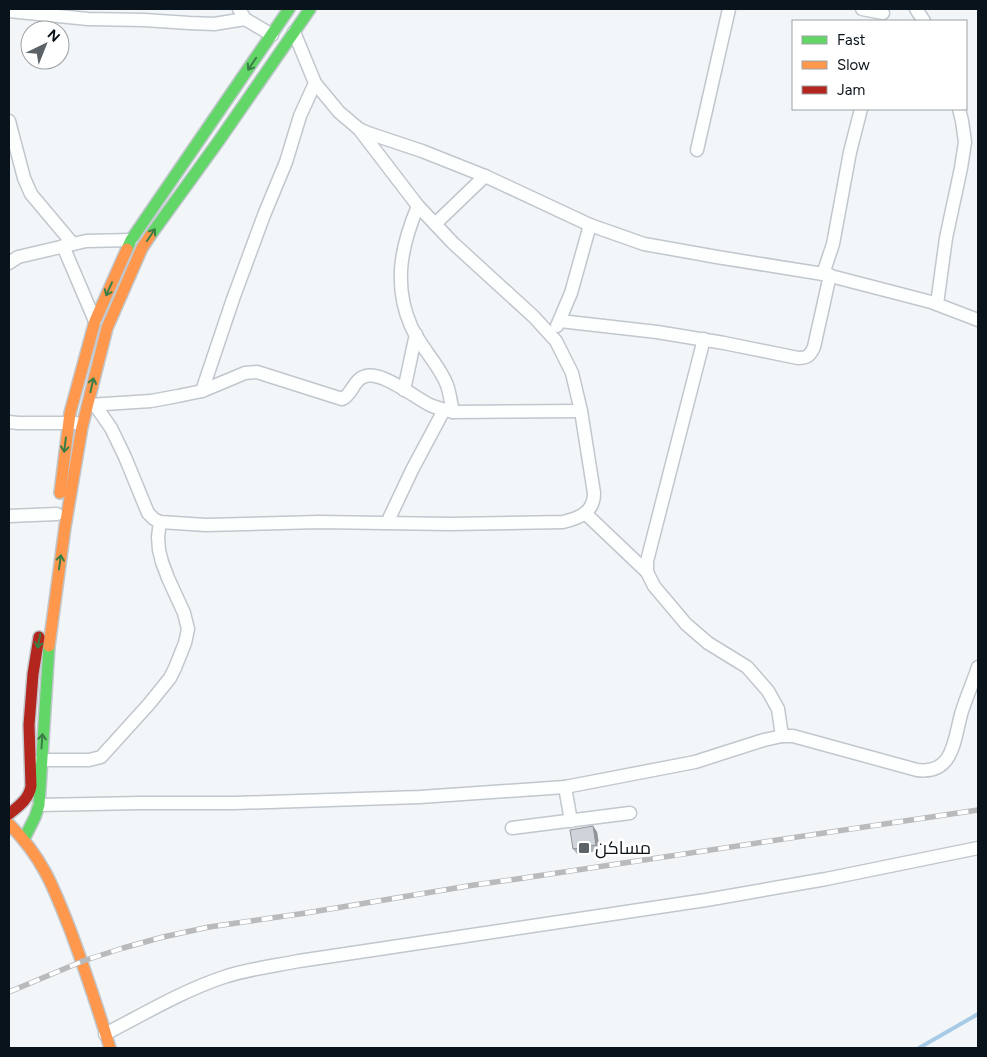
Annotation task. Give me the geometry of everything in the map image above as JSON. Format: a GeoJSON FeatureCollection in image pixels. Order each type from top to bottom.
{"type":"FeatureCollection","features":[{"type":"Feature","properties":{"kind":"street"},"geometry":{"type":"LineString","coordinates":[[9,814],[21,804],[30,792],[30,708],[37,647],[44,615],[68,423],[96,321],[131,240],[289,9]]}},
{"type":"Feature","properties":{"kind":"street"},"geometry":{"type":"LineString","coordinates":[[24,839],[39,805],[48,651],[65,527],[83,424],[91,405],[107,328],[142,248],[310,9]]}},
{"type":"Feature","properties":{"kind":"street"},"geometry":{"type":"LineString","coordinates":[[696,150],[729,9]]}},
{"type":"Feature","properties":{"kind":"street"},"geometry":{"type":"LineString","coordinates":[[862,9],[883,14]]}},
{"type":"Feature","properties":{"kind":"street"},"geometry":{"type":"LineString","coordinates":[[916,9],[923,20]]}},
{"type":"Feature","properties":{"kind":"street"},"geometry":{"type":"LineString","coordinates":[[9,11],[88,14],[144,20],[214,24],[242,14],[272,35]]}},
{"type":"Feature","properties":{"kind":"street"},"geometry":{"type":"LineString","coordinates":[[91,405],[112,428],[148,513],[160,522],[206,525],[319,522],[450,524],[563,522],[585,513],[594,502],[581,411],[572,373],[556,341],[521,305],[453,243],[418,206],[359,129],[338,112],[316,83],[294,32]]}},
{"type":"Feature","properties":{"kind":"street"},"geometry":{"type":"LineString","coordinates":[[202,391],[264,215],[286,162],[300,116],[316,83]]}},
{"type":"Feature","properties":{"kind":"street"},"geometry":{"type":"LineString","coordinates":[[560,320],[724,342],[798,358],[808,357],[814,347],[819,326],[850,152],[861,110]]}},
{"type":"Feature","properties":{"kind":"street"},"geometry":{"type":"LineString","coordinates":[[937,304],[946,238],[965,142],[959,110]]}},
{"type":"Feature","properties":{"kind":"street"},"geometry":{"type":"LineString","coordinates":[[9,121],[24,178],[31,194],[68,245],[96,321]]}},
{"type":"Feature","properties":{"kind":"street"},"geometry":{"type":"LineString","coordinates":[[359,129],[485,176],[590,225],[644,244],[827,274],[937,304],[978,320]]}},
{"type":"Feature","properties":{"kind":"street"},"geometry":{"type":"LineString","coordinates":[[435,224],[485,176]]}},
{"type":"Feature","properties":{"kind":"street"},"geometry":{"type":"LineString","coordinates":[[387,523],[412,470],[448,411],[447,386],[411,326],[400,278],[403,252],[418,206]]}},
{"type":"Feature","properties":{"kind":"street"},"geometry":{"type":"LineString","coordinates":[[551,336],[571,293],[590,225]]}},
{"type":"Feature","properties":{"kind":"street"},"geometry":{"type":"LineString","coordinates":[[9,263],[18,257],[86,241],[131,240]]}},
{"type":"Feature","properties":{"kind":"street"},"geometry":{"type":"LineString","coordinates":[[404,390],[416,334]]}},
{"type":"Feature","properties":{"kind":"street"},"geometry":{"type":"LineString","coordinates":[[647,572],[647,562],[704,340]]}},
{"type":"Feature","properties":{"kind":"street"},"geometry":{"type":"LineString","coordinates":[[72,405],[151,401],[202,391],[245,373],[257,372],[340,399],[346,398],[358,380],[366,376],[382,377],[430,404],[448,411],[581,411]]}},
{"type":"Feature","properties":{"kind":"street"},"geometry":{"type":"LineString","coordinates":[[9,422],[83,424]]}},
{"type":"Feature","properties":{"kind":"street"},"geometry":{"type":"LineString","coordinates":[[585,513],[647,572],[654,586],[686,624],[708,643],[747,667],[768,691],[778,709],[782,736]]}},
{"type":"Feature","properties":{"kind":"street"},"geometry":{"type":"LineString","coordinates":[[9,516],[57,514]]}},
{"type":"Feature","properties":{"kind":"street"},"geometry":{"type":"LineString","coordinates":[[41,760],[89,760],[101,757],[149,704],[176,668],[188,629],[184,613],[162,562],[158,537],[160,522]]}},
{"type":"Feature","properties":{"kind":"street"},"geometry":{"type":"LineString","coordinates":[[39,805],[235,803],[566,788],[695,762],[782,736],[794,736],[917,770],[935,770],[948,758],[953,749],[962,710],[978,667]]}},
{"type":"Feature","properties":{"kind":"street"},"geometry":{"type":"LineString","coordinates":[[566,788],[571,820]]}},
{"type":"Feature","properties":{"kind":"street"},"geometry":{"type":"LineString","coordinates":[[512,828],[630,813]]}},
{"type":"Feature","properties":{"kind":"street"},"geometry":{"type":"LineString","coordinates":[[9,824],[39,858],[54,885],[83,961],[110,1048]]}},
{"type":"Feature","properties":{"kind":"street"},"geometry":{"type":"LineString","coordinates":[[105,1034],[203,985],[226,976],[253,970],[319,958],[706,900],[826,879],[978,848]]}},
{"type":"Feature","properties":{"kind":"building"},"geometry":{"type":"Polygon","coordinates":[[[593,826],[596,845],[573,849],[570,830],[593,826]]]}},
{"type":"Feature","properties":{"kind":"waterway"},"geometry":{"type":"LineString","coordinates":[[919,1048],[978,1014]]}},
{"type":"Feature","properties":{"kind":"railway"},"geometry":{"type":"LineString","coordinates":[[9,992],[83,961],[163,937],[209,927],[474,885],[978,810]]}},
{"type":"Feature","properties":{"kind":"traffic: fast"},"geometry":{"type":"LineString","coordinates":[[127,249],[131,240],[289,9]]}},
{"type":"Feature","properties":{"kind":"traffic: fast"},"geometry":{"type":"LineString","coordinates":[[150,236],[310,9]]}},
{"type":"Feature","properties":{"kind":"traffic: fast"},"geometry":{"type":"LineString","coordinates":[[24,839],[39,805],[49,646]]}},
{"type":"Feature","properties":{"kind":"traffic: slow"},"geometry":{"type":"LineString","coordinates":[[49,646],[65,527],[82,427],[107,328],[142,248],[150,236]]}},
{"type":"Feature","properties":{"kind":"traffic: slow"},"geometry":{"type":"LineString","coordinates":[[60,493],[70,413],[95,321],[127,249]]}},
{"type":"Feature","properties":{"kind":"traffic: slow"},"geometry":{"type":"LineString","coordinates":[[9,824],[31,849],[53,887],[76,946],[110,1048]]}},
{"type":"Feature","properties":{"kind":"traffic: jam"},"geometry":{"type":"LineString","coordinates":[[9,814],[26,798],[31,786],[29,725],[33,674],[39,637]]}},
{"type":"Feature","properties":{"kind":"place","name":"مساكن"},"geometry":{"type":"Point","coordinates":[584,848]}}]}
